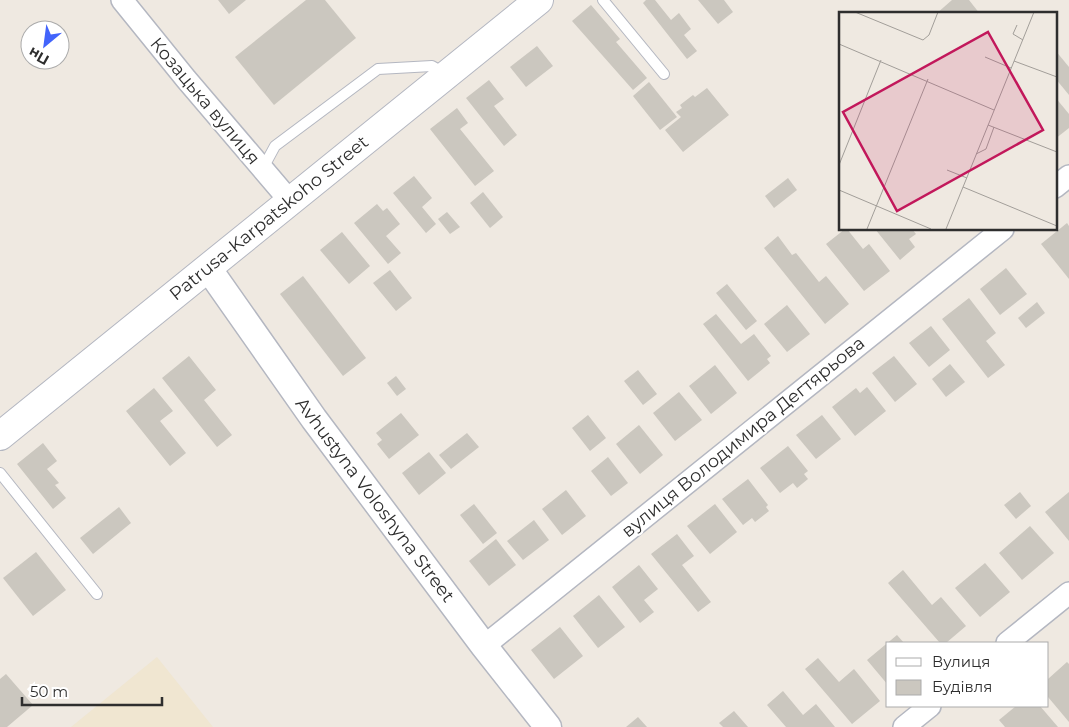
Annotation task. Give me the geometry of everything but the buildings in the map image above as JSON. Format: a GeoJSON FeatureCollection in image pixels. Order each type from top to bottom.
{"type":"FeatureCollection","features":[{"type":"Feature","properties":{"kind":"main road","name":"Patrusa-Karpatskoho Street"},"geometry":{"type":"LineString","coordinates":[[0,436],[539,0]]}},
{"type":"Feature","properties":{"kind":"street","name":"Козацька вулиця"},"geometry":{"type":"LineString","coordinates":[[122,0],[262,170],[290,201]]}},
{"type":"Feature","properties":{"kind":"street"},"geometry":{"type":"LineString","coordinates":[[1056,185],[1069,176]]}},
{"type":"Feature","properties":{"kind":"street","name":"вулиця Володимира Дегтярьова"},"geometry":{"type":"LineString","coordinates":[[484,646],[1002,230]]}},
{"type":"Feature","properties":{"kind":"street","name":"Avhustyna Voloshyna Street"},"geometry":{"type":"LineString","coordinates":[[208,268],[314,420],[484,646],[548,727]]}},
{"type":"Feature","properties":{"kind":"street"},"geometry":{"type":"LineString","coordinates":[[1008,642],[1069,593]]}},
{"type":"Feature","properties":{"kind":"street"},"geometry":{"type":"LineString","coordinates":[[904,727],[929,707]]}},
{"type":"Feature","properties":{"kind":"lane"},"geometry":{"type":"LineString","coordinates":[[602,0],[664,74]]}},
{"type":"Feature","properties":{"kind":"lane"},"geometry":{"type":"LineString","coordinates":[[262,170],[275,146],[378,69],[432,66],[447,74]]}},
{"type":"Feature","properties":{"kind":"lane"},"geometry":{"type":"LineString","coordinates":[[0,474],[97,594]]}},
{"type":"Feature","properties":{"kind":"shaded area"},"geometry":{"type":"Polygon","coordinates":[[[157,657],[213,727],[71,727],[157,657]]]}}]}
